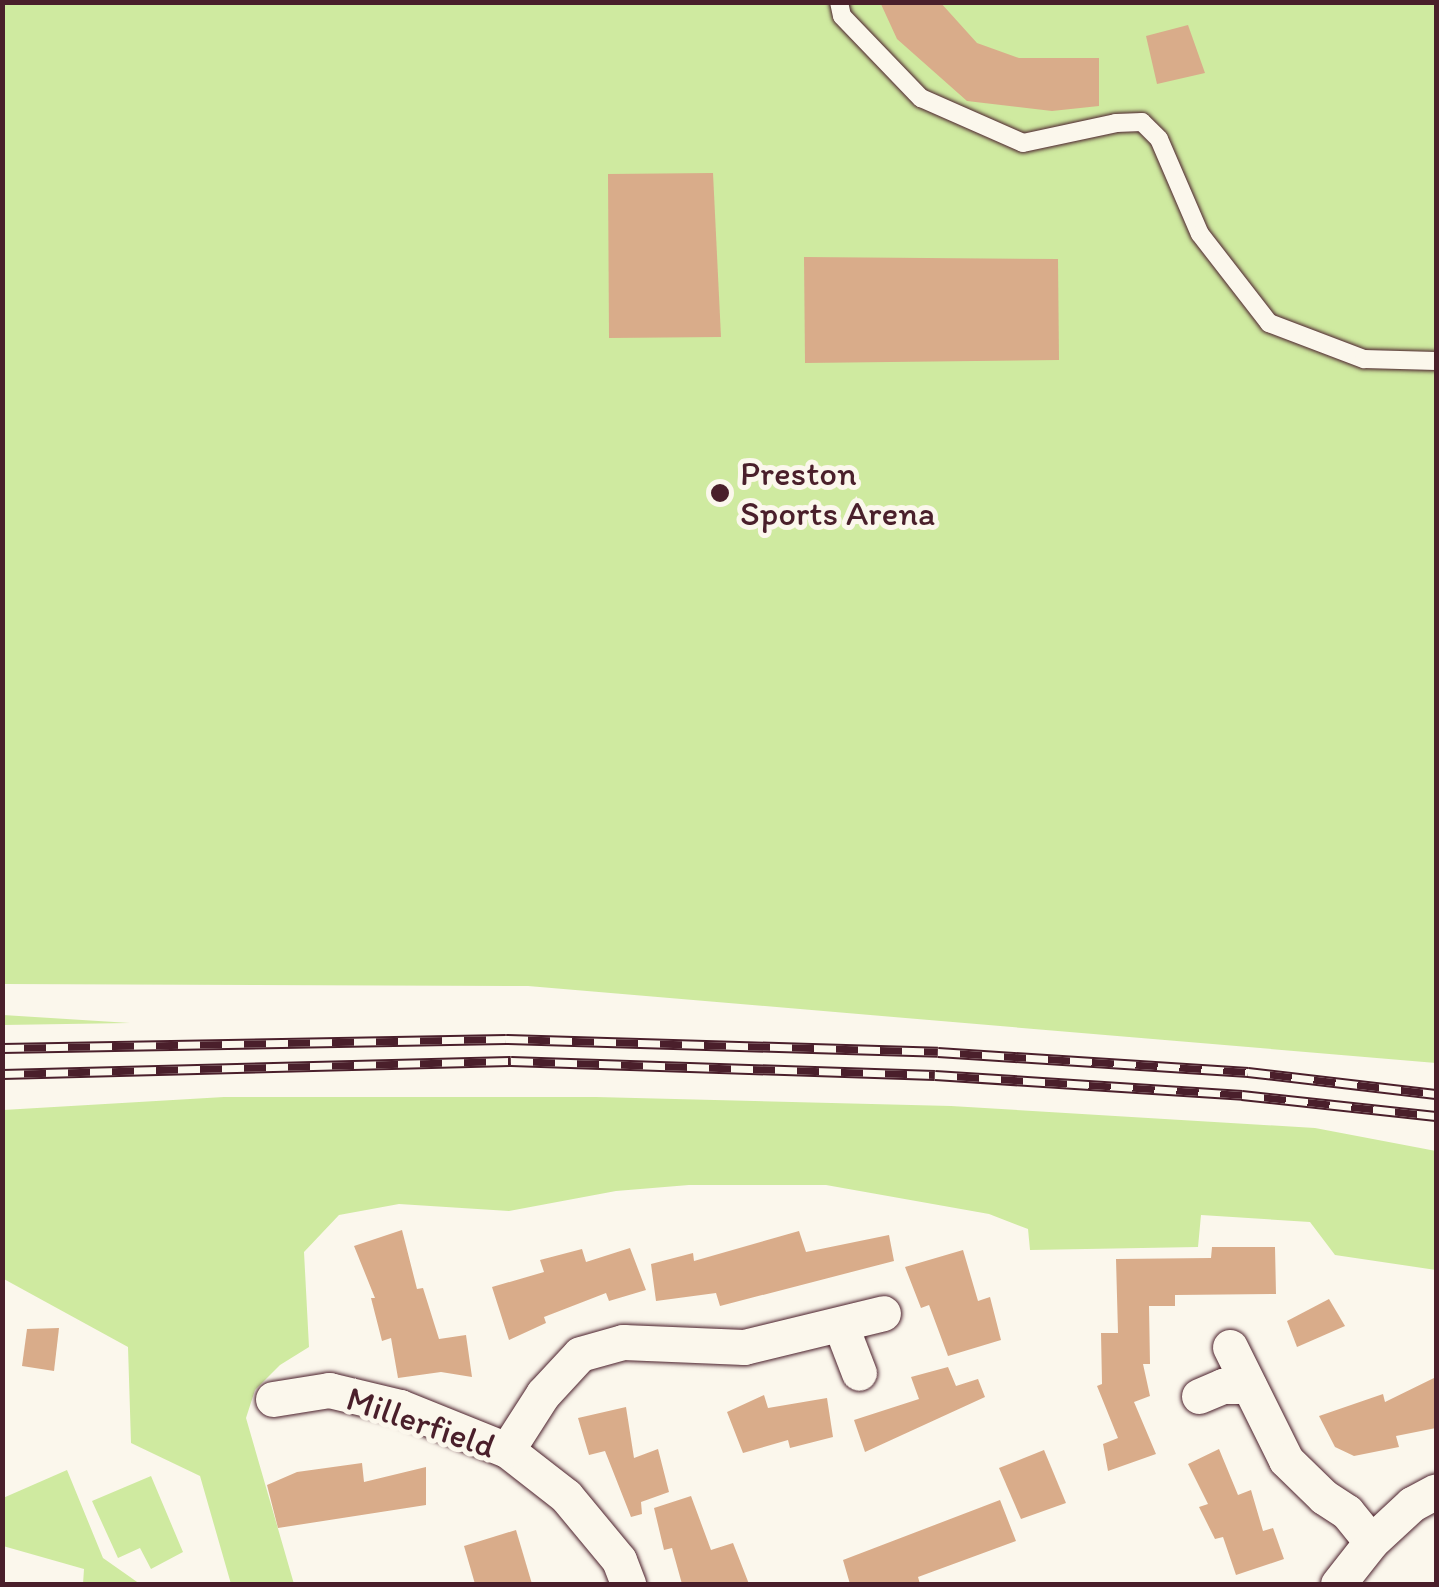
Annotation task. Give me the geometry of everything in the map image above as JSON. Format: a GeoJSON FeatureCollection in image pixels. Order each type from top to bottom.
{"type":"FeatureCollection","features":[{"type":"Feature","properties":{"kind":"street"},"geometry":{"type":"LineString","coordinates":[[507,1450],[543,1394],[580,1354],[623,1342],[744,1347],[841,1326],[883,1312]]}},
{"type":"Feature","properties":{"kind":"street"},"geometry":{"type":"LineString","coordinates":[[841,1326],[859,1373]]}},
{"type":"Feature","properties":{"kind":"street"},"geometry":{"type":"LineString","coordinates":[[1230,1347],[1286,1460],[1324,1498],[1347,1512],[1372,1542]]}},
{"type":"Feature","properties":{"kind":"street"},"geometry":{"type":"LineString","coordinates":[[1199,1396],[1223,1386],[1249,1386]]}},
{"type":"Feature","properties":{"kind":"street","name":"Millerfield"},"geometry":{"type":"LineString","coordinates":[[273,1398],[328,1390],[400,1408],[507,1450],[566,1496],[619,1560],[628,1584]]}},
{"type":"Feature","properties":{"kind":"street"},"geometry":{"type":"LineString","coordinates":[[1338,1584],[1372,1542],[1412,1504],[1436,1491]]}},
{"type":"Feature","properties":{"kind":"lane"},"geometry":{"type":"LineString","coordinates":[[839,2],[842,16],[921,98],[1023,143],[1116,122],[1142,122],[1159,139],[1200,234],[1268,324],[1364,359],[1436,362]]}},
{"type":"Feature","properties":{"kind":"green space","name":"Preston Sports Arena"},"geometry":{"type":"Polygon","coordinates":[[[3,3],[1436,3],[1436,1063],[528,986],[3,984],[3,3]]]}},
{"type":"Feature","properties":{"kind":"green space"},"geometry":{"type":"Polygon","coordinates":[[[3,1015],[130,1023],[3,1025],[3,1015]]]}},
{"type":"Feature","properties":{"kind":"green space"},"geometry":{"type":"Polygon","coordinates":[[[224,1097],[596,1097],[951,1106],[1315,1128],[1436,1151],[1436,1270],[1335,1255],[1310,1222],[1201,1215],[1198,1247],[1030,1250],[1028,1229],[989,1214],[826,1185],[689,1185],[616,1191],[509,1211],[399,1204],[339,1215],[304,1252],[309,1347],[280,1365],[255,1390],[246,1418],[294,1584],[231,1584],[200,1476],[131,1443],[128,1347],[2,1278],[3,1110],[224,1097]]]}},
{"type":"Feature","properties":{"kind":"green space"},"geometry":{"type":"Polygon","coordinates":[[[67,1470],[103,1558],[140,1584],[83,1584],[84,1569],[3,1546],[3,1498],[67,1470]]]}},
{"type":"Feature","properties":{"kind":"green space"},"geometry":{"type":"Polygon","coordinates":[[[151,1476],[183,1552],[151,1569],[140,1548],[118,1558],[92,1501],[151,1476]]]}},
{"type":"Feature","properties":{"kind":"building"},"geometry":{"type":"Polygon","coordinates":[[[880,2],[940,2],[977,43],[1019,58],[1099,58],[1099,106],[1052,111],[967,101],[897,39],[880,2]]]}},
{"type":"Feature","properties":{"kind":"building"},"geometry":{"type":"Polygon","coordinates":[[[1188,25],[1205,73],[1157,84],[1146,36],[1188,25]]]}},
{"type":"Feature","properties":{"kind":"building"},"geometry":{"type":"Polygon","coordinates":[[[713,173],[721,337],[609,338],[608,174],[713,173]]]}},
{"type":"Feature","properties":{"kind":"building"},"geometry":{"type":"Polygon","coordinates":[[[804,257],[1058,259],[1059,360],[805,363],[804,257]]]}},
{"type":"Feature","properties":{"kind":"building"},"geometry":{"type":"Polygon","coordinates":[[[402,1230],[417,1289],[423,1288],[439,1339],[466,1335],[472,1377],[441,1372],[398,1378],[391,1338],[382,1341],[371,1298],[375,1298],[354,1246],[402,1230]]]}},
{"type":"Feature","properties":{"kind":"building"},"geometry":{"type":"Polygon","coordinates":[[[799,1231],[806,1252],[889,1235],[894,1261],[720,1306],[716,1293],[656,1301],[651,1264],[693,1253],[694,1261],[799,1231]]]}},
{"type":"Feature","properties":{"kind":"building"},"geometry":{"type":"Polygon","coordinates":[[[1212,1247],[1275,1247],[1276,1294],[1175,1295],[1175,1306],[1149,1306],[1150,1364],[1143,1364],[1150,1396],[1134,1402],[1156,1454],[1108,1471],[1103,1444],[1118,1438],[1097,1386],[1102,1384],[1101,1333],[1118,1333],[1116,1259],[1211,1258],[1212,1247]]]}},
{"type":"Feature","properties":{"kind":"building"},"geometry":{"type":"Polygon","coordinates":[[[630,1248],[646,1290],[609,1301],[606,1293],[544,1317],[546,1323],[509,1340],[492,1287],[544,1272],[540,1260],[582,1249],[586,1262],[630,1248]]]}},
{"type":"Feature","properties":{"kind":"building"},"geometry":{"type":"Polygon","coordinates":[[[963,1250],[978,1301],[990,1297],[1001,1340],[948,1356],[929,1305],[921,1308],[905,1267],[963,1250]]]}},
{"type":"Feature","properties":{"kind":"building"},"geometry":{"type":"Polygon","coordinates":[[[1329,1299],[1345,1326],[1297,1347],[1287,1321],[1329,1299]]]}},
{"type":"Feature","properties":{"kind":"building"},"geometry":{"type":"Polygon","coordinates":[[[59,1328],[54,1371],[22,1366],[27,1329],[59,1328]]]}},
{"type":"Feature","properties":{"kind":"building"},"geometry":{"type":"Polygon","coordinates":[[[948,1367],[956,1386],[978,1379],[985,1397],[865,1452],[854,1420],[919,1399],[911,1377],[948,1367]]]}},
{"type":"Feature","properties":{"kind":"building"},"geometry":{"type":"Polygon","coordinates":[[[1436,1377],[1436,1428],[1396,1436],[1399,1447],[1354,1456],[1335,1447],[1319,1416],[1383,1394],[1385,1402],[1436,1377]]]}},
{"type":"Feature","properties":{"kind":"building"},"geometry":{"type":"Polygon","coordinates":[[[764,1395],[768,1408],[827,1398],[833,1437],[790,1448],[788,1440],[743,1453],[727,1412],[764,1395]]]}},
{"type":"Feature","properties":{"kind":"building"},"geometry":{"type":"Polygon","coordinates":[[[626,1407],[634,1458],[658,1449],[669,1492],[641,1502],[642,1514],[631,1517],[605,1451],[589,1455],[578,1418],[626,1407]]]}},
{"type":"Feature","properties":{"kind":"building"},"geometry":{"type":"Polygon","coordinates":[[[1219,1449],[1238,1495],[1251,1490],[1263,1531],[1273,1528],[1284,1559],[1236,1575],[1223,1537],[1215,1539],[1199,1507],[1208,1504],[1188,1464],[1219,1449]]]}},
{"type":"Feature","properties":{"kind":"building"},"geometry":{"type":"Polygon","coordinates":[[[1044,1450],[1066,1503],[1021,1519],[999,1468],[1044,1450]]]}},
{"type":"Feature","properties":{"kind":"building"},"geometry":{"type":"Polygon","coordinates":[[[362,1463],[364,1482],[426,1467],[426,1505],[278,1528],[267,1485],[297,1472],[362,1463]]]}},
{"type":"Feature","properties":{"kind":"building"},"geometry":{"type":"Polygon","coordinates":[[[691,1496],[711,1550],[733,1543],[749,1584],[682,1584],[672,1548],[664,1550],[654,1508],[691,1496]]]}},
{"type":"Feature","properties":{"kind":"building"},"geometry":{"type":"Polygon","coordinates":[[[1000,1500],[1016,1541],[918,1577],[920,1584],[850,1584],[843,1560],[1000,1500]]]}},
{"type":"Feature","properties":{"kind":"building"},"geometry":{"type":"Polygon","coordinates":[[[516,1530],[532,1584],[475,1584],[464,1546],[516,1530]]]}},
{"type":"Feature","properties":{"kind":"railway"},"geometry":{"type":"LineString","coordinates":[[2,1048],[506,1039],[938,1052],[1248,1072],[1436,1094]]}},
{"type":"Feature","properties":{"kind":"railway"},"geometry":{"type":"LineString","coordinates":[[2,1074],[511,1061],[935,1075],[1242,1095],[1436,1116]]}},
{"type":"Feature","properties":{"kind":"place","name":"Preston Sports Arena"},"geometry":{"type":"Point","coordinates":[720,493]}}]}
